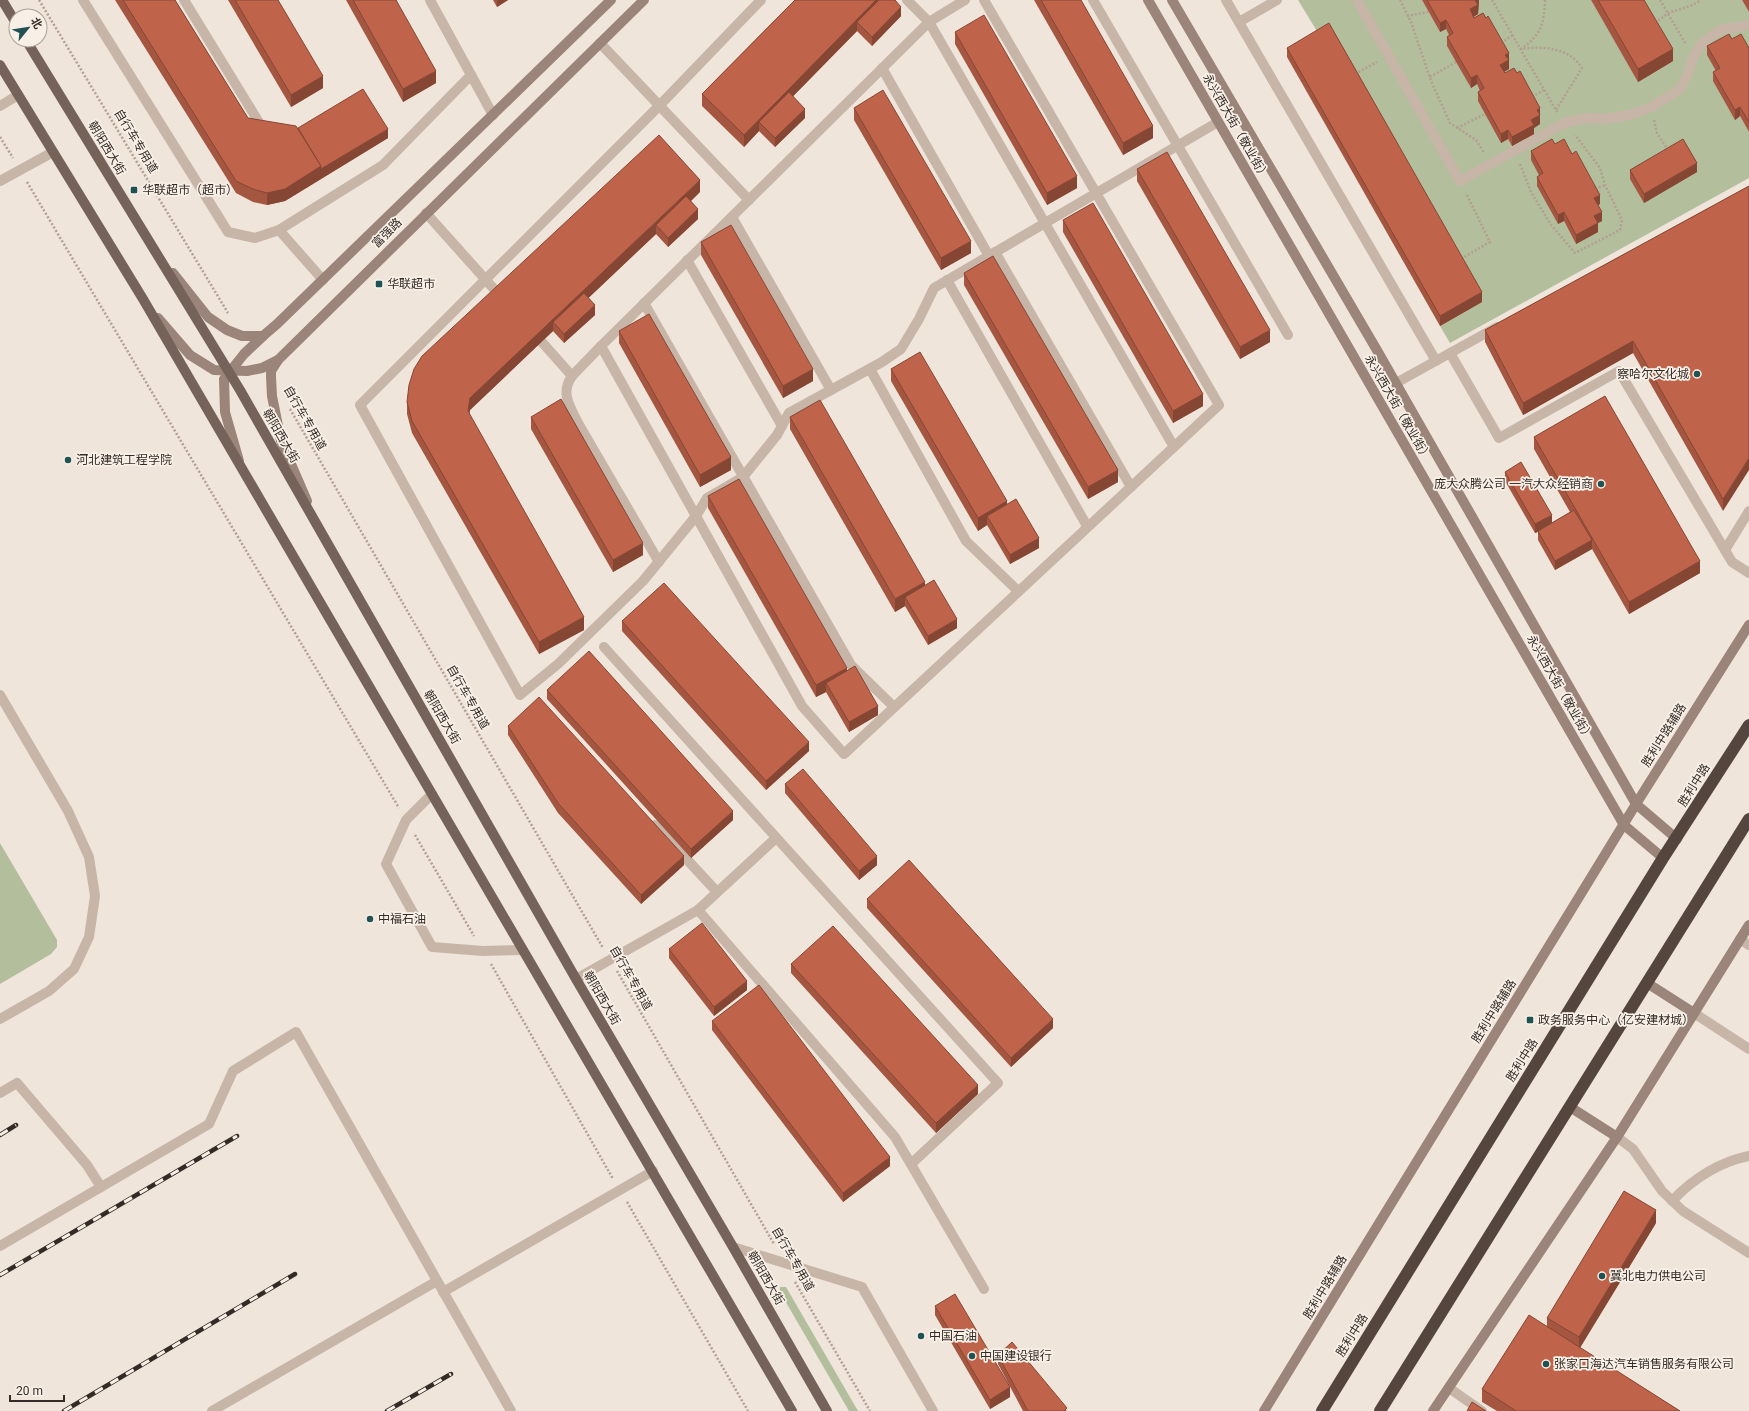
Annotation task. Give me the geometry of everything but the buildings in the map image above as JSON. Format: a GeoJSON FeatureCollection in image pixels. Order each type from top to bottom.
{"type":"FeatureCollection","features":[{"type":"Feature","properties":{"kind":"highway","name":"胜利中路"},"geometry":{"type":"LineString","coordinates":[[1322,1411],[1663,858],[1677,839],[1749,725]]}},
{"type":"Feature","properties":{"kind":"highway"},"geometry":{"type":"LineString","coordinates":[[1380,1411],[1749,819]]}},
{"type":"Feature","properties":{"kind":"main road"},"geometry":{"type":"LineString","coordinates":[[2,0],[8,10]]}},
{"type":"Feature","properties":{"kind":"main road","name":"富强路"},"geometry":{"type":"LineString","coordinates":[[229,371],[262,336],[278,324],[611,0]]}},
{"type":"Feature","properties":{"kind":"main road","name":"富强路"},"geometry":{"type":"LineString","coordinates":[[319,528],[281,441],[272,396],[271,377],[272,371],[278,360],[644,0]]}},
{"type":"Feature","properties":{"kind":"main road","name":"永兴西大街（敬业街）"},"geometry":{"type":"LineString","coordinates":[[1148,0],[1624,825],[1663,858]]}},
{"type":"Feature","properties":{"kind":"main road","name":"永兴西大街（敬业街）"},"geometry":{"type":"LineString","coordinates":[[1172,0],[1396,383],[1636,804],[1677,839]]}},
{"type":"Feature","properties":{"kind":"main road","name":"朝阳西大街"},"geometry":{"type":"LineString","coordinates":[[31,48],[229,371],[576,979],[827,1411]]}},
{"type":"Feature","properties":{"kind":"main road"},"geometry":{"type":"LineString","coordinates":[[0,65],[143,299],[792,1411]]}},
{"type":"Feature","properties":{"kind":"main road"},"geometry":{"type":"LineString","coordinates":[[147,239],[208,317],[227,330],[242,336],[262,336]]}},
{"type":"Feature","properties":{"kind":"main road"},"geometry":{"type":"LineString","coordinates":[[143,299],[169,332],[190,355],[214,370],[247,371],[262,368],[278,360]]}},
{"type":"Feature","properties":{"kind":"main road"},"geometry":{"type":"LineString","coordinates":[[229,371],[224,379],[223,394],[225,412],[241,468]]}},
{"type":"Feature","properties":{"kind":"main road","name":"胜利中路辅路"},"geometry":{"type":"LineString","coordinates":[[1264,1411],[1636,804],[1749,625]]}},
{"type":"Feature","properties":{"kind":"main road"},"geometry":{"type":"LineString","coordinates":[[1434,1411],[1616,1136],[1749,925]]}},
{"type":"Feature","properties":{"kind":"main road"},"geometry":{"type":"LineString","coordinates":[[1647,983],[1694,1013]]}},
{"type":"Feature","properties":{"kind":"main road"},"geometry":{"type":"LineString","coordinates":[[1570,1107],[1616,1136]]}},
{"type":"Feature","properties":{"kind":"street"},"geometry":{"type":"LineString","coordinates":[[83,0],[228,232],[255,238],[279,230],[383,165],[471,75]]}},
{"type":"Feature","properties":{"kind":"street"},"geometry":{"type":"LineString","coordinates":[[184,0],[260,124]]}},
{"type":"Feature","properties":{"kind":"street"},"geometry":{"type":"LineString","coordinates":[[430,0],[493,116]]}},
{"type":"Feature","properties":{"kind":"street"},"geometry":{"type":"LineString","coordinates":[[761,0],[659,106],[360,405],[520,695],[558,664],[643,581],[696,516],[707,498],[743,477],[776,435],[789,413],[870,369],[901,348],[919,319],[934,288],[1218,122]]}},
{"type":"Feature","properties":{"kind":"street"},"geometry":{"type":"LineString","coordinates":[[907,0],[929,22],[1174,447]]}},
{"type":"Feature","properties":{"kind":"street"},"geometry":{"type":"LineString","coordinates":[[659,562],[578,423],[567,399],[566,385],[572,376],[600,346],[929,22],[965,0]]}},
{"type":"Feature","properties":{"kind":"street"},"geometry":{"type":"LineString","coordinates":[[600,346],[802,706],[844,754],[1087,526],[1219,406],[984,0]]}},
{"type":"Feature","properties":{"kind":"street"},"geometry":{"type":"LineString","coordinates":[[1094,0],[1288,335]]}},
{"type":"Feature","properties":{"kind":"street"},"geometry":{"type":"LineString","coordinates":[[1226,0],[1436,360]]}},
{"type":"Feature","properties":{"kind":"street"},"geometry":{"type":"LineString","coordinates":[[1239,22],[1276,0]]}},
{"type":"Feature","properties":{"kind":"street"},"geometry":{"type":"LineString","coordinates":[[1357,0],[1460,181],[1564,123],[1586,118],[1605,119],[1634,114],[1653,106],[1680,89],[1687,76],[1693,56],[1702,42],[1720,30],[1749,25]]}},
{"type":"Feature","properties":{"kind":"street"},"geometry":{"type":"LineString","coordinates":[[600,43],[749,200]]}},
{"type":"Feature","properties":{"kind":"street"},"geometry":{"type":"LineString","coordinates":[[882,68],[1131,487]]}},
{"type":"Feature","properties":{"kind":"street"},"geometry":{"type":"LineString","coordinates":[[0,106],[18,95]]}},
{"type":"Feature","properties":{"kind":"street"},"geometry":{"type":"LineString","coordinates":[[0,181],[53,152]]}},
{"type":"Feature","properties":{"kind":"street"},"geometry":{"type":"LineString","coordinates":[[426,213],[508,304]]}},
{"type":"Feature","properties":{"kind":"street"},"geometry":{"type":"LineString","coordinates":[[732,217],[831,390]]}},
{"type":"Feature","properties":{"kind":"street"},"geometry":{"type":"LineString","coordinates":[[279,230],[323,280]]}},
{"type":"Feature","properties":{"kind":"street"},"geometry":{"type":"LineString","coordinates":[[687,260],[782,426]]}},
{"type":"Feature","properties":{"kind":"street"},"geometry":{"type":"LineString","coordinates":[[947,280],[1087,526]]}},
{"type":"Feature","properties":{"kind":"street"},"geometry":{"type":"LineString","coordinates":[[644,303],[851,665],[894,707]]}},
{"type":"Feature","properties":{"kind":"street"},"geometry":{"type":"LineString","coordinates":[[1396,383],[1505,322]]}},
{"type":"Feature","properties":{"kind":"street"},"geometry":{"type":"LineString","coordinates":[[528,326],[572,376]]}},
{"type":"Feature","properties":{"kind":"street"},"geometry":{"type":"LineString","coordinates":[[1450,353],[1499,438],[1619,371],[1732,562],[1749,573]]}},
{"type":"Feature","properties":{"kind":"street"},"geometry":{"type":"LineString","coordinates":[[870,369],[966,541],[1018,591]]}},
{"type":"Feature","properties":{"kind":"street"},"geometry":{"type":"LineString","coordinates":[[1725,550],[1749,511]]}},
{"type":"Feature","properties":{"kind":"street"},"geometry":{"type":"LineString","coordinates":[[604,647],[998,1083],[911,1164]]}},
{"type":"Feature","properties":{"kind":"street"},"geometry":{"type":"LineString","coordinates":[[0,695],[68,811],[89,857],[95,896],[89,937],[74,969],[49,991],[0,1019]]}},
{"type":"Feature","properties":{"kind":"street"},"geometry":{"type":"LineString","coordinates":[[432,794],[406,820],[386,864],[432,947],[483,951],[522,950]]}},
{"type":"Feature","properties":{"kind":"street"},"geometry":{"type":"LineString","coordinates":[[648,818],[717,892]]}},
{"type":"Feature","properties":{"kind":"street"},"geometry":{"type":"LineString","coordinates":[[576,979],[698,910],[776,838]]}},
{"type":"Feature","properties":{"kind":"street"},"geometry":{"type":"LineString","coordinates":[[698,910],[895,1137],[984,1289]]}},
{"type":"Feature","properties":{"kind":"street"},"geometry":{"type":"LineString","coordinates":[[1740,939],[1749,945]]}},
{"type":"Feature","properties":{"kind":"street"},"geometry":{"type":"LineString","coordinates":[[1694,1013],[1749,1049]]}},
{"type":"Feature","properties":{"kind":"street"},"geometry":{"type":"LineString","coordinates":[[0,1246],[209,1124],[233,1071],[296,1032],[511,1411]]}},
{"type":"Feature","properties":{"kind":"street"},"geometry":{"type":"LineString","coordinates":[[0,1093],[17,1083],[87,1166],[101,1187]]}},
{"type":"Feature","properties":{"kind":"street"},"geometry":{"type":"LineString","coordinates":[[1616,1136],[1633,1149],[1662,1191],[1683,1211],[1749,1253]]}},
{"type":"Feature","properties":{"kind":"street"},"geometry":{"type":"LineString","coordinates":[[1672,1201],[1682,1190],[1715,1168],[1735,1159],[1749,1156]]}},
{"type":"Feature","properties":{"kind":"street"},"geometry":{"type":"LineString","coordinates":[[443,1292],[653,1171]]}},
{"type":"Feature","properties":{"kind":"street"},"geometry":{"type":"LineString","coordinates":[[733,1247],[862,1287],[933,1411]]}},
{"type":"Feature","properties":{"kind":"street"},"geometry":{"type":"LineString","coordinates":[[212,1411],[437,1280]]}},
{"type":"Feature","properties":{"kind":"street"},"geometry":{"type":"LineString","coordinates":[[1449,1388],[1482,1411]]}},
{"type":"Feature","properties":{"kind":"path","name":"自行车专用道"},"geometry":{"type":"LineString","coordinates":[[39,0],[242,336]]}},
{"type":"Feature","properties":{"kind":"path"},"geometry":{"type":"LineString","coordinates":[[1400,0],[1430,77],[1450,123],[1476,140],[1491,164]]}},
{"type":"Feature","properties":{"kind":"path"},"geometry":{"type":"LineString","coordinates":[[1492,0],[1564,123],[1584,145],[1600,168],[1605,185],[1622,220],[1620,230],[1575,253],[1550,225],[1541,210],[1522,173],[1516,150]]}},
{"type":"Feature","properties":{"kind":"path"},"geometry":{"type":"LineString","coordinates":[[1521,49],[1536,36],[1543,24],[1546,0]]}},
{"type":"Feature","properties":{"kind":"path"},"geometry":{"type":"LineString","coordinates":[[1660,0],[1693,56]]}},
{"type":"Feature","properties":{"kind":"path"},"geometry":{"type":"LineString","coordinates":[[1652,25],[1668,13],[1693,5],[1701,0]]}},
{"type":"Feature","properties":{"kind":"path"},"geometry":{"type":"LineString","coordinates":[[1407,16],[1428,12]]}},
{"type":"Feature","properties":{"kind":"path"},"geometry":{"type":"LineString","coordinates":[[1499,44],[1513,35]]}},
{"type":"Feature","properties":{"kind":"path"},"geometry":{"type":"LineString","coordinates":[[1521,49],[1537,46],[1558,50],[1579,63],[1582,68],[1580,74],[1556,110]]}},
{"type":"Feature","properties":{"kind":"path"},"geometry":{"type":"LineString","coordinates":[[1353,76],[1388,55]]}},
{"type":"Feature","properties":{"kind":"path"},"geometry":{"type":"LineString","coordinates":[[1430,77],[1456,62]]}},
{"type":"Feature","properties":{"kind":"path"},"geometry":{"type":"LineString","coordinates":[[1530,98],[1544,90]]}},
{"type":"Feature","properties":{"kind":"path"},"geometry":{"type":"LineString","coordinates":[[1653,106],[1653,116],[1657,133],[1672,155]]}},
{"type":"Feature","properties":{"kind":"path"},"geometry":{"type":"LineString","coordinates":[[1457,128],[1485,114]]}},
{"type":"Feature","properties":{"kind":"path"},"geometry":{"type":"LineString","coordinates":[[0,136],[483,951],[748,1411]]}},
{"type":"Feature","properties":{"kind":"path"},"geometry":{"type":"LineString","coordinates":[[1458,260],[1490,242],[1460,181]]}},
{"type":"Feature","properties":{"kind":"path"},"geometry":{"type":"LineString","coordinates":[[1592,190],[1605,185]]}},
{"type":"Feature","properties":{"kind":"path","name":"自行车专用道"},"geometry":{"type":"LineString","coordinates":[[286,404],[610,959],[870,1411]]}},
{"type":"Feature","properties":{"kind":"green space"},"geometry":{"type":"Polygon","coordinates":[[[1298,0],[1422,0],[1440,32],[1446,29],[1453,42],[1470,87],[1477,84],[1484,98],[1501,143],[1508,139],[1512,146],[1500,74],[1505,64],[1509,62],[1472,23],[1475,0],[1591,0],[1638,81],[1637,0],[1742,0],[1749,12],[1749,58],[1714,82],[1735,119],[1740,116],[1749,132],[1749,178],[1450,343],[1440,326],[1482,302],[1298,0]],[[1543,182],[1558,224],[1564,221],[1576,244],[1594,207],[1600,204],[1543,182]]]}},
{"type":"Feature","properties":{"kind":"green space"},"geometry":{"type":"Polygon","coordinates":[[[0,843],[57,940],[57,947],[51,954],[0,984],[0,843]]]}},
{"type":"Feature","properties":{"kind":"green space"},"geometry":{"type":"Polygon","coordinates":[[[780,1287],[786,1287],[858,1411],[849,1411],[780,1292],[780,1287]]]}},
{"type":"Feature","properties":{"kind":"railway"},"geometry":{"type":"LineString","coordinates":[[0,1135],[16,1125]]}},
{"type":"Feature","properties":{"kind":"railway"},"geometry":{"type":"LineString","coordinates":[[0,1275],[237,1136]]}},
{"type":"Feature","properties":{"kind":"railway"},"geometry":{"type":"LineString","coordinates":[[64,1411],[295,1274]]}},
{"type":"Feature","properties":{"kind":"railway"},"geometry":{"type":"LineString","coordinates":[[387,1411],[451,1374]]}},
{"type":"Feature","properties":{"kind":"place","name":"华联超市（超市）"},"geometry":{"type":"Point","coordinates":[134,190]}},
{"type":"Feature","properties":{"kind":"place","name":"华联超市"},"geometry":{"type":"Point","coordinates":[379,284]}},
{"type":"Feature","properties":{"kind":"place","name":"察哈尔文化城"},"geometry":{"type":"Point","coordinates":[1697,374]}},
{"type":"Feature","properties":{"kind":"place","name":"河北建筑工程学院"},"geometry":{"type":"Point","coordinates":[68,460]}},
{"type":"Feature","properties":{"kind":"place","name":"庞大众腾公司 一汽大众经销商"},"geometry":{"type":"Point","coordinates":[1601,484]}},
{"type":"Feature","properties":{"kind":"place","name":"中福石油"},"geometry":{"type":"Point","coordinates":[370,919]}},
{"type":"Feature","properties":{"kind":"place","name":"政务服务中心（亿安建材城）"},"geometry":{"type":"Point","coordinates":[1530,1020]}},
{"type":"Feature","properties":{"kind":"place","name":"冀北电力供电公司"},"geometry":{"type":"Point","coordinates":[1602,1276]}},
{"type":"Feature","properties":{"kind":"place","name":"中国石油"},"geometry":{"type":"Point","coordinates":[921,1336]}},
{"type":"Feature","properties":{"kind":"place","name":"中国建设银行"},"geometry":{"type":"Point","coordinates":[972,1356]}},
{"type":"Feature","properties":{"kind":"place","name":"张家口海达汽车销售服务有限公司"},"geometry":{"type":"Point","coordinates":[1546,1364]}}]}
